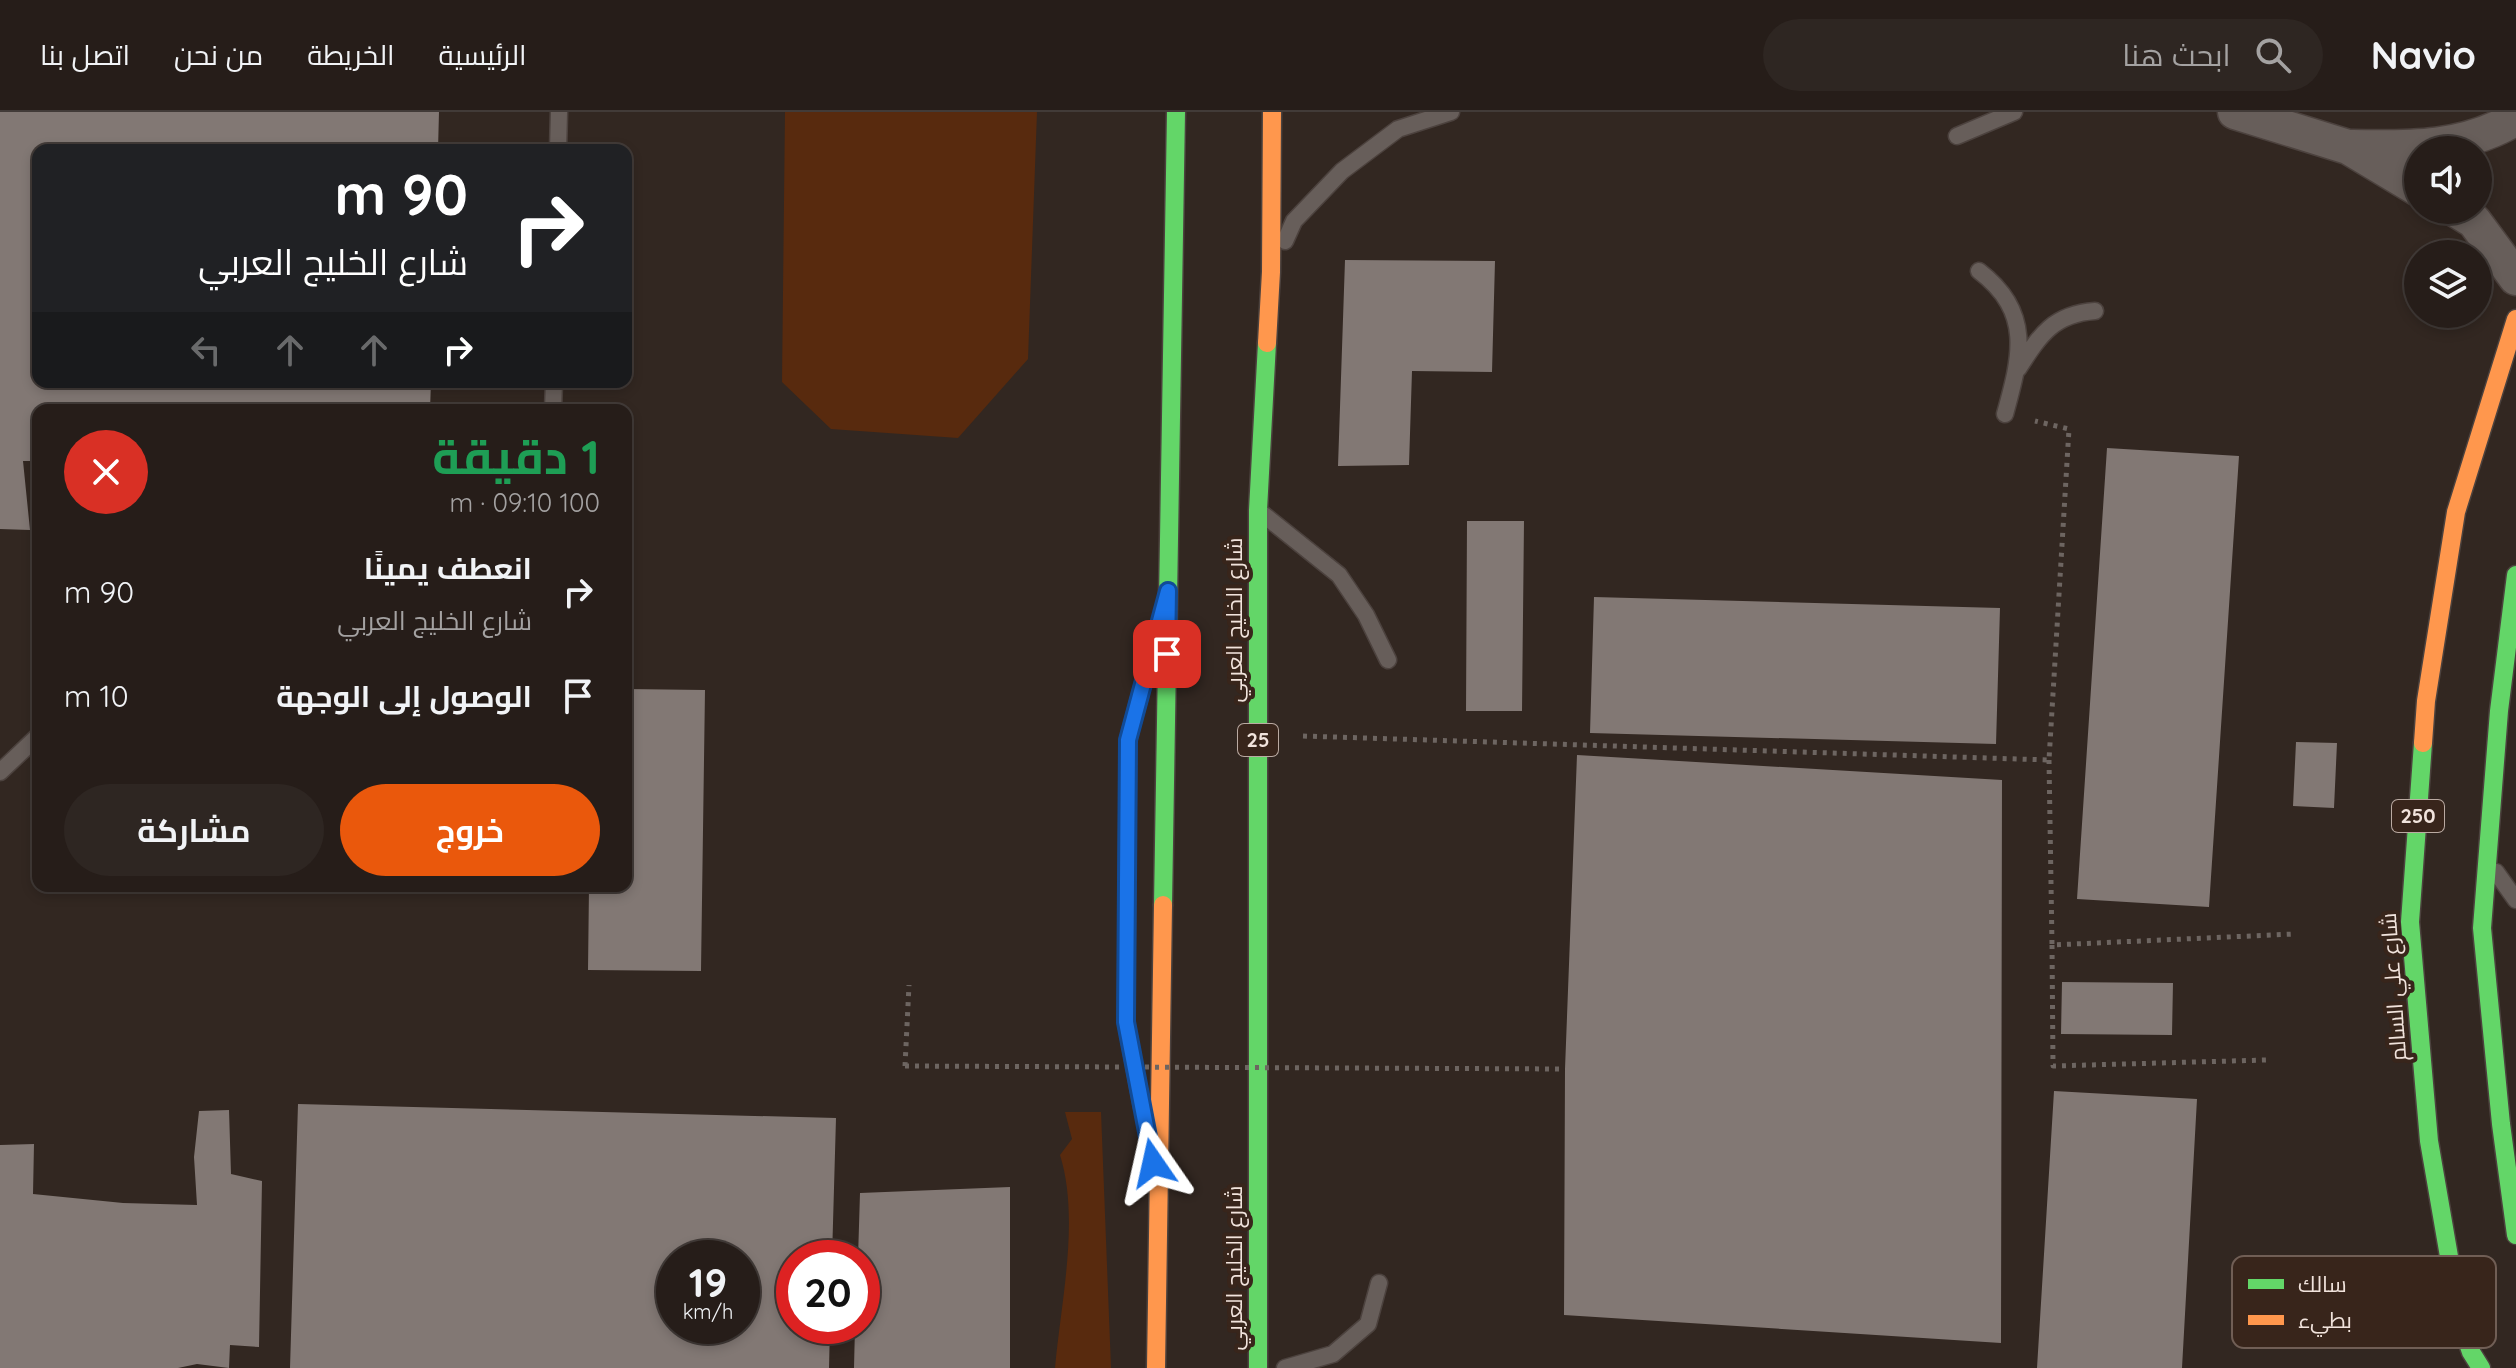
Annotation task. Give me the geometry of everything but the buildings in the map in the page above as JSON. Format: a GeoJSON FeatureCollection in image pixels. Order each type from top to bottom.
{"type":"FeatureCollection","features":[{"type":"Feature","properties":{"kind":"main road"},"geometry":{"type":"LineString","coordinates":[[1156,1368],[1176,112]]}},
{"type":"Feature","properties":{"kind":"main road","name":"شارع الخليج العربي"},"geometry":{"type":"LineString","coordinates":[[1258,1368],[1258,510],[1271,272],[1272,112]]}},
{"type":"Feature","properties":{"kind":"main road","name":"شارع علي السالم"},"geometry":{"type":"LineString","coordinates":[[2449,1256],[2429,1141],[2410,922],[2426,701],[2456,512],[2516,319]]}},
{"type":"Feature","properties":{"kind":"main road"},"geometry":{"type":"LineString","coordinates":[[2515,1221],[2501,1124],[2482,928],[2499,711],[2516,575]]}},
{"type":"Feature","properties":{"kind":"main road","name":"شارع علي السالم"},"geometry":{"type":"LineString","coordinates":[[2470,1348],[2481,1368]]}},
{"type":"Feature","properties":{"kind":"street"},"geometry":{"type":"LineString","coordinates":[[2235,112],[2309,125],[2404,181]]}},
{"type":"Feature","properties":{"kind":"street"},"geometry":{"type":"LineString","coordinates":[[2348,147],[2414,148],[2448,144],[2481,136],[2516,118]]}},
{"type":"Feature","properties":{"kind":"street"},"geometry":{"type":"LineString","coordinates":[[2476,224],[2516,278]]}},
{"type":"Feature","properties":{"kind":"lane"},"geometry":{"type":"LineString","coordinates":[[558,144],[559,112]]}},
{"type":"Feature","properties":{"kind":"lane"},"geometry":{"type":"LineString","coordinates":[[1271,272],[1294,221],[1342,171],[1398,129],[1451,112]]}},
{"type":"Feature","properties":{"kind":"lane"},"geometry":{"type":"LineString","coordinates":[[1957,136],[2014,112]]}},
{"type":"Feature","properties":{"kind":"lane"},"geometry":{"type":"LineString","coordinates":[[1979,271],[1995,283],[2008,300],[2020,337],[2017,370],[2005,414]]}},
{"type":"Feature","properties":{"kind":"lane"},"geometry":{"type":"LineString","coordinates":[[2017,370],[2037,339],[2055,322],[2075,313],[2095,311]]}},
{"type":"Feature","properties":{"kind":"lane"},"geometry":{"type":"LineString","coordinates":[[1258,510],[1339,575],[1366,615],[1388,660]]}},
{"type":"Feature","properties":{"kind":"lane"},"geometry":{"type":"LineString","coordinates":[[1159,1191],[1126,1022],[1128,740],[1168,591]]}},
{"type":"Feature","properties":{"kind":"lane"},"geometry":{"type":"LineString","coordinates":[[0,772],[32,742]]}},
{"type":"Feature","properties":{"kind":"lane"},"geometry":{"type":"LineString","coordinates":[[2489,842],[2497,873],[2516,900]]}},
{"type":"Feature","properties":{"kind":"lane"},"geometry":{"type":"LineString","coordinates":[[1285,1368],[1333,1354],[1368,1324],[1379,1283]]}},
{"type":"Feature","properties":{"kind":"path"},"geometry":{"type":"LineString","coordinates":[[2005,414],[2069,429],[2049,760],[2053,1066],[2266,1060]]}},
{"type":"Feature","properties":{"kind":"path"},"geometry":{"type":"LineString","coordinates":[[1258,734],[2049,760]]}},
{"type":"Feature","properties":{"kind":"path"},"geometry":{"type":"LineString","coordinates":[[2052,945],[2294,934]]}},
{"type":"Feature","properties":{"kind":"path"},"geometry":{"type":"LineString","coordinates":[[909,985],[905,1066],[1565,1069]]}},
{"type":"Feature","properties":{"kind":"shaded area"},"geometry":{"type":"Polygon","coordinates":[[[785,112],[1037,112],[1028,359],[958,438],[831,429],[782,382],[785,112]]]}},
{"type":"Feature","properties":{"kind":"shaded area"},"geometry":{"type":"Polygon","coordinates":[[[1065,1112],[1101,1112],[1111,1368],[1055,1368],[1069,1233],[1066,1180],[1060,1155],[1072,1139],[1065,1112]]]}},
{"type":"Feature","properties":{"kind":"traffic: fast"},"geometry":{"type":"LineString","coordinates":[[1163,905],[1176,112]]}},
{"type":"Feature","properties":{"kind":"traffic: fast"},"geometry":{"type":"LineString","coordinates":[[1258,1368],[1258,510],[1267,343]]}},
{"type":"Feature","properties":{"kind":"traffic: fast"},"geometry":{"type":"LineString","coordinates":[[2516,575],[2499,711],[2482,928],[2501,1124],[2516,1235]]}},
{"type":"Feature","properties":{"kind":"traffic: fast"},"geometry":{"type":"LineString","coordinates":[[2423,743],[2410,922],[2429,1141],[2449,1256]]}},
{"type":"Feature","properties":{"kind":"traffic: fast"},"geometry":{"type":"LineString","coordinates":[[2470,1348],[2481,1368]]}},
{"type":"Feature","properties":{"kind":"traffic: slow"},"geometry":{"type":"LineString","coordinates":[[1267,343],[1271,272],[1272,112]]}},
{"type":"Feature","properties":{"kind":"traffic: slow"},"geometry":{"type":"LineString","coordinates":[[2423,743],[2426,701],[2456,512],[2516,319]]}},
{"type":"Feature","properties":{"kind":"traffic: slow"},"geometry":{"type":"LineString","coordinates":[[1156,1368],[1163,905]]}},
{"type":"Feature","properties":{"kind":"route"},"geometry":{"type":"LineString","coordinates":[[1153,1163],[1126,1022],[1128,740],[1168,591],[1167,654]]}}]}
